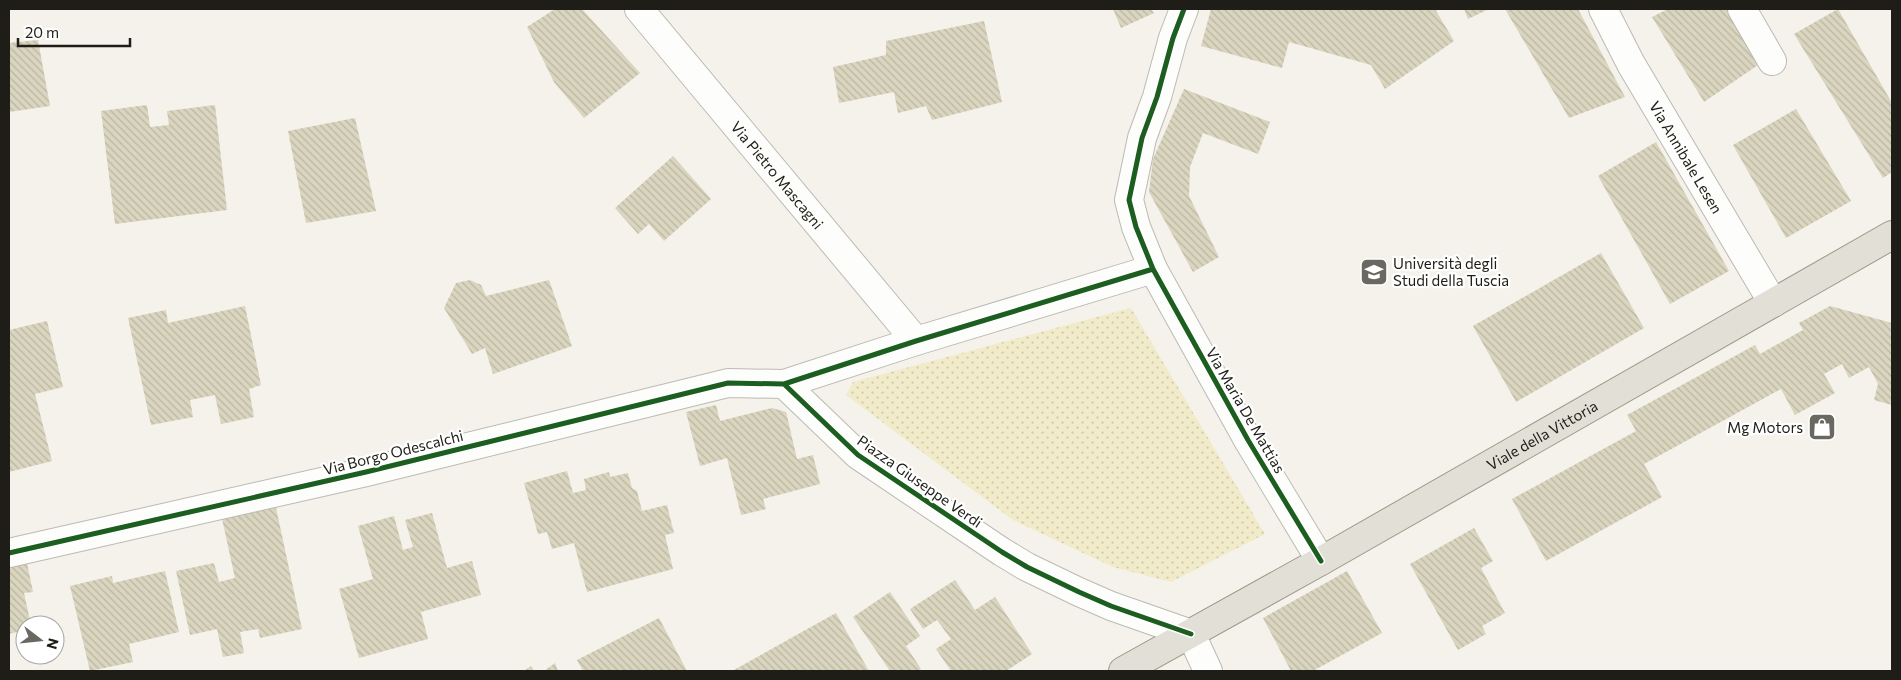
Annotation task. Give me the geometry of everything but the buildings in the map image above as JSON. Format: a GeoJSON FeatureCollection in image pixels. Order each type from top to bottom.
{"type":"FeatureCollection","features":[{"type":"Feature","properties":{"kind":"main road","name":"Viale della Vittoria"},"geometry":{"type":"LineString","coordinates":[[1123,671],[1321,561],[1892,235]]}},
{"type":"Feature","properties":{"kind":"street","name":"Via Pietro Mascagni"},"geometry":{"type":"LineString","coordinates":[[639,9],[916,341]]}},
{"type":"Feature","properties":{"kind":"street","name":"Via Maria De Mattias"},"geometry":{"type":"LineString","coordinates":[[1184,9],[1173,38],[1157,97],[1142,138],[1129,200],[1136,227],[1153,269],[1248,440],[1321,561]]}},
{"type":"Feature","properties":{"kind":"street","name":"Via Annibale Lesen"},"geometry":{"type":"LineString","coordinates":[[1603,9],[1631,64],[1773,304]]}},
{"type":"Feature","properties":{"kind":"street"},"geometry":{"type":"LineString","coordinates":[[1742,9],[1772,61]]}},
{"type":"Feature","properties":{"kind":"street"},"geometry":{"type":"LineString","coordinates":[[784,384],[916,341],[1153,269]]}},
{"type":"Feature","properties":{"kind":"street","name":"Via Borgo Odescalchi"},"geometry":{"type":"LineString","coordinates":[[9,553],[366,472],[728,383],[784,384]]}},
{"type":"Feature","properties":{"kind":"street","name":"Piazza Giuseppe Verdi"},"geometry":{"type":"LineString","coordinates":[[784,384],[858,455],[1002,552],[1027,567],[1111,606],[1191,634]]}},
{"type":"Feature","properties":{"kind":"street"},"geometry":{"type":"LineString","coordinates":[[1191,634],[1208,671]]}},
{"type":"Feature","properties":{"kind":"shaded area"},"geometry":{"type":"Polygon","coordinates":[[[1131,308],[1265,534],[1171,582],[1113,567],[1013,520],[846,395],[853,382],[1131,308]]]}},
{"type":"Feature","properties":{"kind":"cycle path"},"geometry":{"type":"LineString","coordinates":[[1184,9],[1173,38],[1157,97],[1142,138],[1129,200],[1136,227],[1153,269],[1248,440],[1321,561]]}},
{"type":"Feature","properties":{"kind":"cycle path"},"geometry":{"type":"LineString","coordinates":[[1153,269],[916,341],[784,384],[858,455],[1002,552],[1027,567],[1111,606],[1191,634]]}},
{"type":"Feature","properties":{"kind":"cycle path"},"geometry":{"type":"LineString","coordinates":[[9,553],[366,472],[728,383],[784,384]]}},
{"type":"Feature","properties":{"kind":"place","name":"Università degli Studi della Tuscia"},"geometry":{"type":"Point","coordinates":[1374,272]}},
{"type":"Feature","properties":{"kind":"place","name":"Mg Motors"},"geometry":{"type":"Point","coordinates":[1822,427]}}]}
